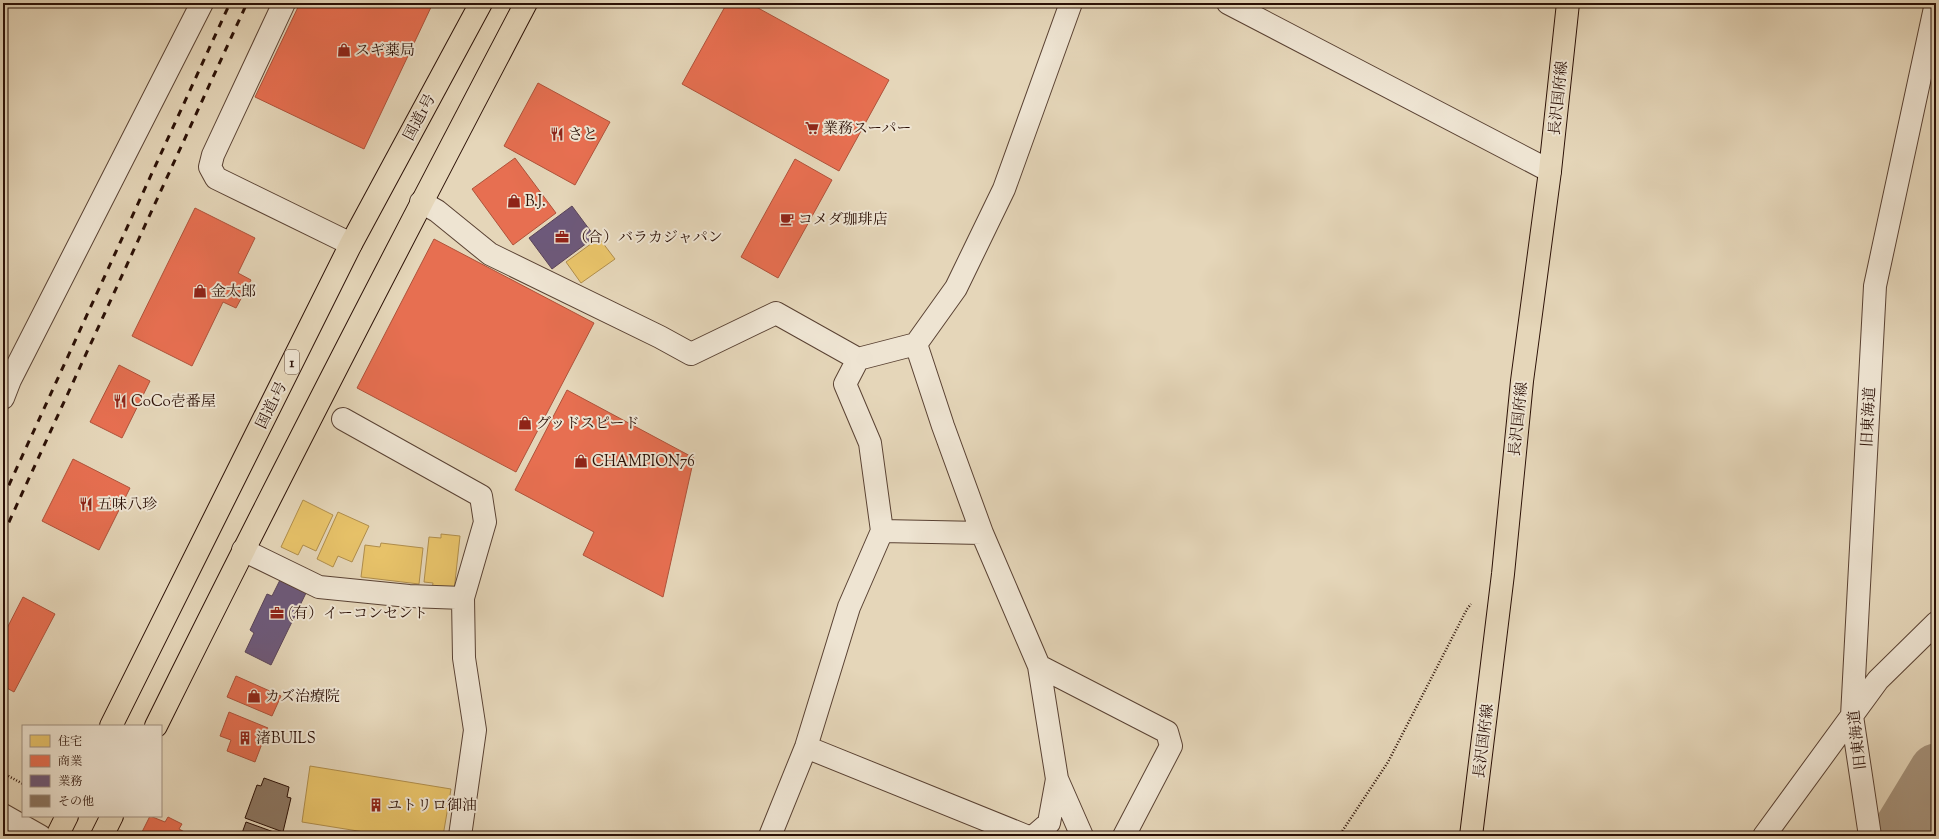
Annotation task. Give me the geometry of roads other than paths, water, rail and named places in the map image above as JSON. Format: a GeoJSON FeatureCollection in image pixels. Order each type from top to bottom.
{"type":"FeatureCollection","features":[{"type":"Feature","properties":{"kind":"main road","name":"国道1号"},"geometry":{"type":"LineString","coordinates":[[111,725],[351,244],[481,3]]}},
{"type":"Feature","properties":{"kind":"main road"},"geometry":{"type":"LineString","coordinates":[[156,725],[243,550],[421,202],[526,3]]}},
{"type":"Feature","properties":{"kind":"main road","name":"長沢国府線"},"geometry":{"type":"LineString","coordinates":[[1471,836],[1503,574],[1522,381],[1550,171],[1568,3]]}},
{"type":"Feature","properties":{"kind":"main road"},"geometry":{"type":"LineString","coordinates":[[57,836],[66,817]]}},
{"type":"Feature","properties":{"kind":"main road"},"geometry":{"type":"LineString","coordinates":[[102,836],[112,817]]}},
{"type":"Feature","properties":{"kind":"street"},"geometry":{"type":"LineString","coordinates":[[5,385],[202,3]]}},
{"type":"Feature","properties":{"kind":"street"},"geometry":{"type":"LineString","coordinates":[[284,3],[213,154],[210,167],[216,178],[351,244]]}},
{"type":"Feature","properties":{"kind":"street"},"geometry":{"type":"LineString","coordinates":[[421,202],[437,211],[490,254],[660,337],[690,354],[776,313],[858,359],[916,344],[956,288],[1004,189],[1071,3]]}},
{"type":"Feature","properties":{"kind":"street"},"geometry":{"type":"LineString","coordinates":[[1228,3],[1550,171]]}},
{"type":"Feature","properties":{"kind":"street","name":"旧東海道"},"geometry":{"type":"LineString","coordinates":[[1870,836],[1852,716],[1875,286],[1936,3]]}},
{"type":"Feature","properties":{"kind":"street"},"geometry":{"type":"LineString","coordinates":[[916,344],[943,426],[982,533],[1039,666],[1056,779],[1082,836]]}},
{"type":"Feature","properties":{"kind":"street"},"geometry":{"type":"LineString","coordinates":[[770,836],[806,747],[849,607],[882,531],[870,443],[846,384],[858,359]]}},
{"type":"Feature","properties":{"kind":"street"},"geometry":{"type":"LineString","coordinates":[[343,419],[481,496],[485,522],[463,598],[464,658],[475,730],[460,836]]}},
{"type":"Feature","properties":{"kind":"street"},"geometry":{"type":"LineString","coordinates":[[882,531],[982,533]]}},
{"type":"Feature","properties":{"kind":"street"},"geometry":{"type":"LineString","coordinates":[[243,550],[320,587],[409,596],[463,598]]}},
{"type":"Feature","properties":{"kind":"street"},"geometry":{"type":"LineString","coordinates":[[1764,836],[1878,680],[1936,623]]}},
{"type":"Feature","properties":{"kind":"street"},"geometry":{"type":"LineString","coordinates":[[1039,666],[1167,732],[1171,746],[1124,836]]}},
{"type":"Feature","properties":{"kind":"street"},"geometry":{"type":"LineString","coordinates":[[806,747],[1026,836]]}},
{"type":"Feature","properties":{"kind":"street"},"geometry":{"type":"LineString","coordinates":[[1034,836],[1049,823],[1056,779]]}},
{"type":"Feature","properties":{"kind":"street"},"geometry":{"type":"LineString","coordinates":[[3,815],[40,836]]}},
{"type":"Feature","properties":{"kind":"waterway"},"geometry":{"type":"LineString","coordinates":[[1896,836],[1936,770]]}},
{"type":"Feature","properties":{"kind":"railway"},"geometry":{"type":"LineString","coordinates":[[3,498],[230,3]]}},
{"type":"Feature","properties":{"kind":"railway"},"geometry":{"type":"LineString","coordinates":[[3,535],[247,3]]}},
{"type":"Feature","properties":{"kind":"place","name":"スギ薬局"},"geometry":{"type":"Point","coordinates":[344,50]}},
{"type":"Feature","properties":{"kind":"place","name":"業務スーパー"},"geometry":{"type":"Point","coordinates":[812,128]}},
{"type":"Feature","properties":{"kind":"place","name":"さと"},"geometry":{"type":"Point","coordinates":[557,134]}},
{"type":"Feature","properties":{"kind":"place","name":"B.J."},"geometry":{"type":"Point","coordinates":[514,201]}},
{"type":"Feature","properties":{"kind":"place","name":"コメダ珈琲店"},"geometry":{"type":"Point","coordinates":[787,219]}},
{"type":"Feature","properties":{"kind":"place","name":"（合）バラカジャパン"},"geometry":{"type":"Point","coordinates":[562,237]}},
{"type":"Feature","properties":{"kind":"place","name":"金太郎"},"geometry":{"type":"Point","coordinates":[200,291]}},
{"type":"Feature","properties":{"kind":"place","name":"CoCo壱番屋"},"geometry":{"type":"Point","coordinates":[120,401]}},
{"type":"Feature","properties":{"kind":"place","name":"グッドスピード"},"geometry":{"type":"Point","coordinates":[525,423]}},
{"type":"Feature","properties":{"kind":"place","name":"CHAMPION76"},"geometry":{"type":"Point","coordinates":[581,461]}},
{"type":"Feature","properties":{"kind":"place","name":"五味八珍"},"geometry":{"type":"Point","coordinates":[86,504]}},
{"type":"Feature","properties":{"kind":"place","name":"(有）イーコンセント"},"geometry":{"type":"Point","coordinates":[277,613]}},
{"type":"Feature","properties":{"kind":"place","name":"カズ治療院"},"geometry":{"type":"Point","coordinates":[254,696]}},
{"type":"Feature","properties":{"kind":"place","name":"渚BUILS"},"geometry":{"type":"Point","coordinates":[245,738]}},
{"type":"Feature","properties":{"kind":"place","name":"ユトリロ御油"},"geometry":{"type":"Point","coordinates":[376,805]}}]}
